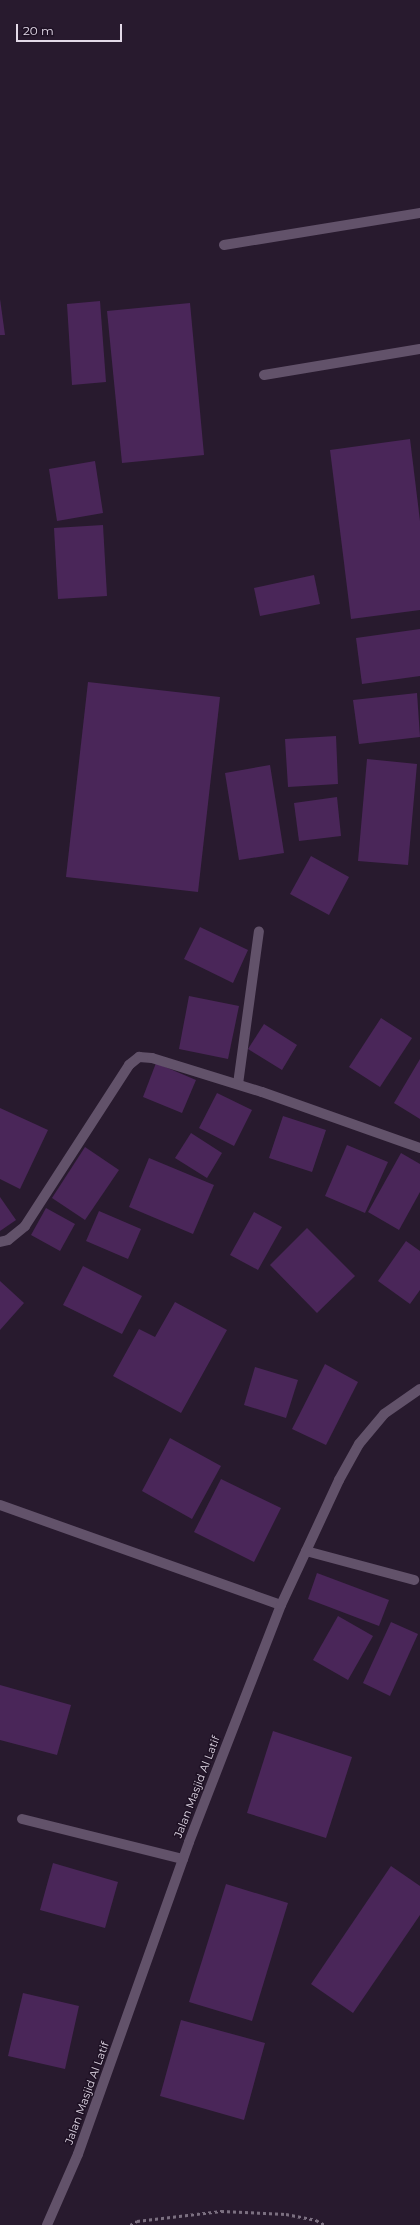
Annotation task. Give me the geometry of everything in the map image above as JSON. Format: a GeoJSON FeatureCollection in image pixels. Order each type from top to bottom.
{"type":"FeatureCollection","features":[{"type":"Feature","properties":{"kind":"street"},"geometry":{"type":"LineString","coordinates":[[224,245],[420,213]]}},
{"type":"Feature","properties":{"kind":"street"},"geometry":{"type":"LineString","coordinates":[[264,375],[420,349]]}},
{"type":"Feature","properties":{"kind":"street"},"geometry":{"type":"LineString","coordinates":[[238,1084],[259,931]]}},
{"type":"Feature","properties":{"kind":"street"},"geometry":{"type":"LineString","coordinates":[[0,1242],[8,1240],[25,1226],[135,1059],[152,1058],[238,1084],[368,1128],[420,1148]]}},
{"type":"Feature","properties":{"kind":"street","name":"Jalan Masjid Al Latif"},"geometry":{"type":"LineString","coordinates":[[48,2225],[78,2154],[183,1859],[281,1605],[339,1480],[367,1434],[384,1414],[420,1389]]}},
{"type":"Feature","properties":{"kind":"street"},"geometry":{"type":"LineString","coordinates":[[0,1505],[281,1605]]}},
{"type":"Feature","properties":{"kind":"street"},"geometry":{"type":"LineString","coordinates":[[306,1551],[414,1580]]}},
{"type":"Feature","properties":{"kind":"street"},"geometry":{"type":"LineString","coordinates":[[22,1819],[183,1859]]}},
{"type":"Feature","properties":{"kind":"path"},"geometry":{"type":"LineString","coordinates":[[130,2225],[137,2221],[222,2211],[286,2214],[316,2220],[325,2225]]}},
{"type":"Feature","properties":{"kind":"building"},"geometry":{"type":"Polygon","coordinates":[[[0,299],[5,335],[0,335],[0,299]]]}},
{"type":"Feature","properties":{"kind":"building"},"geometry":{"type":"Polygon","coordinates":[[[100,301],[106,382],[72,385],[67,304],[100,301]]]}},
{"type":"Feature","properties":{"kind":"building"},"geometry":{"type":"Polygon","coordinates":[[[190,303],[204,455],[122,463],[107,311],[190,303]]]}},
{"type":"Feature","properties":{"kind":"building"},"geometry":{"type":"Polygon","coordinates":[[[410,439],[420,521],[420,610],[351,619],[330,450],[410,439]]]}},
{"type":"Feature","properties":{"kind":"building"},"geometry":{"type":"Polygon","coordinates":[[[95,461],[103,513],[57,521],[49,469],[95,461]]]}},
{"type":"Feature","properties":{"kind":"building"},"geometry":{"type":"Polygon","coordinates":[[[103,525],[107,596],[58,599],[54,528],[103,525]]]}},
{"type":"Feature","properties":{"kind":"building"},"geometry":{"type":"Polygon","coordinates":[[[314,575],[320,604],[260,616],[254,588],[314,575]]]}},
{"type":"Feature","properties":{"kind":"building"},"geometry":{"type":"Polygon","coordinates":[[[420,629],[420,676],[362,684],[356,638],[420,629]]]}},
{"type":"Feature","properties":{"kind":"building"},"geometry":{"type":"Polygon","coordinates":[[[88,682],[220,697],[198,892],[66,877],[88,682]]]}},
{"type":"Feature","properties":{"kind":"building"},"geometry":{"type":"Polygon","coordinates":[[[417,693],[420,737],[359,744],[353,700],[417,693]]]}},
{"type":"Feature","properties":{"kind":"building"},"geometry":{"type":"Polygon","coordinates":[[[336,736],[338,784],[288,787],[285,739],[336,736]]]}},
{"type":"Feature","properties":{"kind":"building"},"geometry":{"type":"Polygon","coordinates":[[[367,759],[417,764],[408,865],[358,861],[367,759]]]}},
{"type":"Feature","properties":{"kind":"building"},"geometry":{"type":"Polygon","coordinates":[[[270,765],[284,853],[239,860],[225,773],[270,765]]]}},
{"type":"Feature","properties":{"kind":"building"},"geometry":{"type":"Polygon","coordinates":[[[337,797],[341,836],[299,841],[294,803],[337,797]]]}},
{"type":"Feature","properties":{"kind":"building"},"geometry":{"type":"Polygon","coordinates":[[[311,856],[349,877],[329,915],[290,894],[311,856]]]}},
{"type":"Feature","properties":{"kind":"building"},"geometry":{"type":"Polygon","coordinates":[[[200,927],[248,950],[233,983],[184,959],[200,927]]]}},
{"type":"Feature","properties":{"kind":"building"},"geometry":{"type":"Polygon","coordinates":[[[189,996],[239,1006],[228,1059],[179,1049],[189,996]]]}},
{"type":"Feature","properties":{"kind":"building"},"geometry":{"type":"Polygon","coordinates":[[[381,1018],[412,1038],[380,1087],[349,1067],[381,1018]]]}},
{"type":"Feature","properties":{"kind":"building"},"geometry":{"type":"Polygon","coordinates":[[[264,1024],[297,1045],[282,1070],[248,1049],[264,1024]]]}},
{"type":"Feature","properties":{"kind":"building"},"geometry":{"type":"Polygon","coordinates":[[[420,1059],[420,1119],[394,1103],[420,1059]]]}},
{"type":"Feature","properties":{"kind":"building"},"geometry":{"type":"Polygon","coordinates":[[[156,1063],[196,1080],[182,1113],[143,1097],[156,1063]]]}},
{"type":"Feature","properties":{"kind":"building"},"geometry":{"type":"Polygon","coordinates":[[[217,1093],[252,1110],[234,1146],[199,1128],[217,1093]]]}},
{"type":"Feature","properties":{"kind":"building"},"geometry":{"type":"Polygon","coordinates":[[[0,1108],[48,1130],[20,1189],[0,1179],[0,1108]]]}},
{"type":"Feature","properties":{"kind":"building"},"geometry":{"type":"Polygon","coordinates":[[[283,1116],[326,1130],[312,1172],[269,1158],[283,1116]]]}},
{"type":"Feature","properties":{"kind":"building"},"geometry":{"type":"Polygon","coordinates":[[[191,1133],[222,1153],[207,1178],[175,1158],[191,1133]]]}},
{"type":"Feature","properties":{"kind":"building"},"geometry":{"type":"Polygon","coordinates":[[[347,1145],[388,1162],[365,1213],[325,1196],[347,1145]]]}},
{"type":"Feature","properties":{"kind":"building"},"geometry":{"type":"Polygon","coordinates":[[[85,1147],[119,1170],[85,1220],[52,1198],[85,1147]]]}},
{"type":"Feature","properties":{"kind":"building"},"geometry":{"type":"Polygon","coordinates":[[[401,1153],[420,1164],[420,1192],[399,1230],[368,1212],[401,1153]]]}},
{"type":"Feature","properties":{"kind":"building"},"geometry":{"type":"Polygon","coordinates":[[[149,1158],[214,1185],[193,1234],[129,1207],[149,1158]]]}},
{"type":"Feature","properties":{"kind":"building"},"geometry":{"type":"Polygon","coordinates":[[[0,1197],[16,1220],[0,1231],[0,1197]]]}},
{"type":"Feature","properties":{"kind":"building"},"geometry":{"type":"Polygon","coordinates":[[[46,1208],[75,1224],[60,1251],[31,1235],[46,1208]]]}},
{"type":"Feature","properties":{"kind":"building"},"geometry":{"type":"Polygon","coordinates":[[[99,1211],[141,1229],[128,1259],[86,1241],[99,1211]]]}},
{"type":"Feature","properties":{"kind":"building"},"geometry":{"type":"Polygon","coordinates":[[[254,1212],[282,1227],[258,1270],[230,1255],[254,1212]]]}},
{"type":"Feature","properties":{"kind":"building"},"geometry":{"type":"Polygon","coordinates":[[[307,1228],[355,1276],[317,1313],[270,1265],[307,1228]]]}},
{"type":"Feature","properties":{"kind":"building"},"geometry":{"type":"Polygon","coordinates":[[[406,1241],[420,1251],[420,1290],[410,1304],[378,1281],[406,1241]]]}},
{"type":"Feature","properties":{"kind":"building"},"geometry":{"type":"Polygon","coordinates":[[[83,1266],[142,1296],[122,1334],[63,1305],[83,1266]]]}},
{"type":"Feature","properties":{"kind":"building"},"geometry":{"type":"Polygon","coordinates":[[[0,1281],[24,1303],[0,1330],[0,1281]]]}},
{"type":"Feature","properties":{"kind":"building"},"geometry":{"type":"Polygon","coordinates":[[[175,1302],[227,1330],[181,1413],[113,1376],[139,1329],[155,1337],[175,1302]]]}},
{"type":"Feature","properties":{"kind":"building"},"geometry":{"type":"Polygon","coordinates":[[[325,1364],[358,1382],[326,1445],[292,1429],[325,1364]]]}},
{"type":"Feature","properties":{"kind":"building"},"geometry":{"type":"Polygon","coordinates":[[[255,1367],[298,1380],[286,1418],[244,1405],[255,1367]]]}},
{"type":"Feature","properties":{"kind":"building"},"geometry":{"type":"Polygon","coordinates":[[[170,1438],[221,1466],[192,1519],[142,1491],[170,1438]]]}},
{"type":"Feature","properties":{"kind":"building"},"geometry":{"type":"Polygon","coordinates":[[[221,1479],[281,1508],[254,1562],[194,1532],[221,1479]]]}},
{"type":"Feature","properties":{"kind":"building"},"geometry":{"type":"Polygon","coordinates":[[[317,1573],[389,1600],[379,1626],[308,1599],[317,1573]]]}},
{"type":"Feature","properties":{"kind":"building"},"geometry":{"type":"Polygon","coordinates":[[[338,1616],[373,1636],[348,1680],[313,1660],[338,1616]]]}},
{"type":"Feature","properties":{"kind":"building"},"geometry":{"type":"Polygon","coordinates":[[[391,1622],[418,1634],[390,1696],[363,1683],[391,1622]]]}},
{"type":"Feature","properties":{"kind":"building"},"geometry":{"type":"Polygon","coordinates":[[[0,1685],[71,1705],[57,1755],[0,1740],[0,1685]]]}},
{"type":"Feature","properties":{"kind":"building"},"geometry":{"type":"Polygon","coordinates":[[[273,1731],[352,1757],[326,1838],[247,1813],[273,1731]]]}},
{"type":"Feature","properties":{"kind":"building"},"geometry":{"type":"Polygon","coordinates":[[[53,1863],[118,1882],[105,1928],[40,1910],[53,1863]]]}},
{"type":"Feature","properties":{"kind":"building"},"geometry":{"type":"Polygon","coordinates":[[[391,1866],[420,1886],[420,1915],[353,2013],[311,1984],[391,1866]]]}},
{"type":"Feature","properties":{"kind":"building"},"geometry":{"type":"Polygon","coordinates":[[[226,1884],[288,1903],[252,2021],[189,2002],[226,1884]]]}},
{"type":"Feature","properties":{"kind":"building"},"geometry":{"type":"Polygon","coordinates":[[[23,1993],[79,2006],[65,2069],[8,2056],[23,1993]]]}},
{"type":"Feature","properties":{"kind":"building"},"geometry":{"type":"Polygon","coordinates":[[[181,2020],[265,2043],[244,2120],[160,2096],[181,2020]]]}}]}
